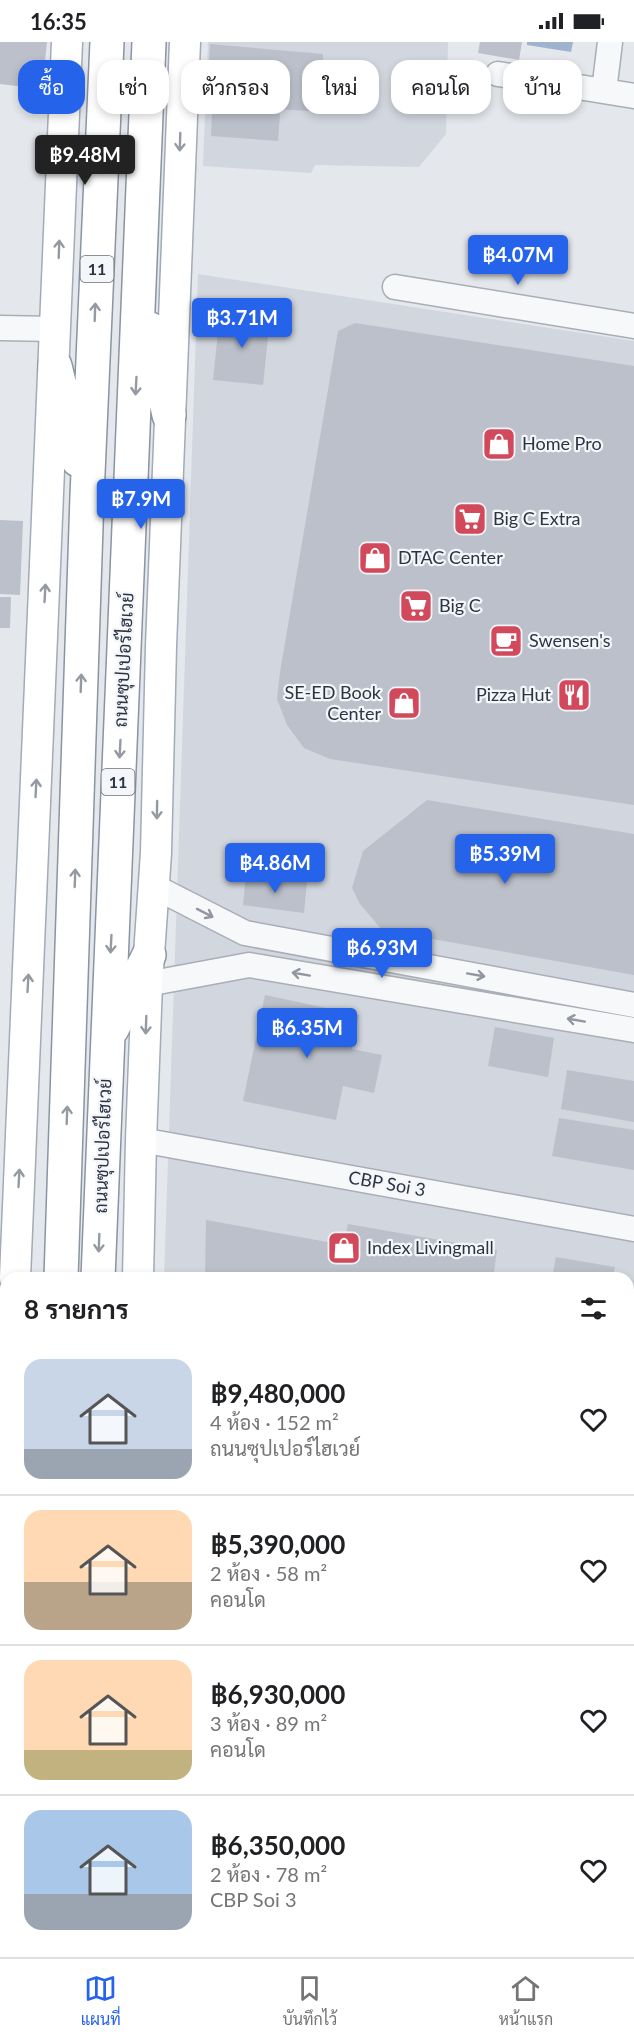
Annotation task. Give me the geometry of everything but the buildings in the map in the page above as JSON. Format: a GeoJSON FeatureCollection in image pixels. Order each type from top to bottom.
{"type":"FeatureCollection","features":[{"type":"Feature","properties":{"kind":"highway","name":"ถนนซุปเปอร์ไฮเวย์"},"geometry":{"type":"LineString","coordinates":[[61,1272],[87,496],[107,42]]}},
{"type":"Feature","properties":{"kind":"highway","name":"ถนนซุปเปอร์ไฮเวย์"},"geometry":{"type":"LineString","coordinates":[[98,1272],[149,42]]}},
{"type":"Feature","properties":{"kind":"highway"},"geometry":{"type":"LineString","coordinates":[[140,286],[169,415]]}},
{"type":"Feature","properties":{"kind":"highway"},"geometry":{"type":"LineString","coordinates":[[55,366],[87,496]]}},
{"type":"Feature","properties":{"kind":"highway"},"geometry":{"type":"LineString","coordinates":[[106,1040],[148,970]]}},
{"type":"Feature","properties":{"kind":"main road"},"geometry":{"type":"LineString","coordinates":[[14,1272],[8,1211],[55,366],[67,42]]}},
{"type":"Feature","properties":{"kind":"main road"},"geometry":{"type":"LineString","coordinates":[[138,1272],[141,1140],[153,886],[169,415],[185,42]]}},
{"type":"Feature","properties":{"kind":"street"},"geometry":{"type":"LineString","coordinates":[[604,91],[610,42]]}},
{"type":"Feature","properties":{"kind":"street"},"geometry":{"type":"LineString","coordinates":[[498,74],[634,96]]}},
{"type":"Feature","properties":{"kind":"street"},"geometry":{"type":"LineString","coordinates":[[395,287],[634,326]]}},
{"type":"Feature","properties":{"kind":"street"},"geometry":{"type":"LineString","coordinates":[[0,328],[56,329]]}},
{"type":"Feature","properties":{"kind":"street"},"geometry":{"type":"LineString","coordinates":[[153,886],[245,933],[634,1005]]}},
{"type":"Feature","properties":{"kind":"street"},"geometry":{"type":"LineString","coordinates":[[245,933],[249,965]]}},
{"type":"Feature","properties":{"kind":"street"},"geometry":{"type":"LineString","coordinates":[[148,970],[249,965],[634,1030]]}},
{"type":"Feature","properties":{"kind":"street","name":"CBP Soi 3"},"geometry":{"type":"LineString","coordinates":[[141,1140],[634,1229]]}},
{"type":"Feature","properties":{"kind":"shaded area"},"geometry":{"type":"Polygon","coordinates":[[[208,42],[448,42],[448,60],[391,60],[391,114],[446,114],[446,134],[419,167],[315,165],[311,173],[203,166],[205,114],[290,114],[290,60],[207,60],[208,42]]]}},
{"type":"Feature","properties":{"kind":"shaded area"},"geometry":{"type":"Polygon","coordinates":[[[198,274],[634,341],[634,1272],[164,1272],[198,274]]]}},
{"type":"Feature","properties":{"kind":"water"},"geometry":{"type":"Polygon","coordinates":[[[527,42],[573,42],[571,52],[527,45],[527,42]]]}},
{"type":"Feature","properties":{"kind":"place","name":"Home Pro"},"geometry":{"type":"Point","coordinates":[499,444]}},
{"type":"Feature","properties":{"kind":"place","name":"Big C Extra"},"geometry":{"type":"Point","coordinates":[470,519]}},
{"type":"Feature","properties":{"kind":"place","name":"DTAC Center"},"geometry":{"type":"Point","coordinates":[375,558]}},
{"type":"Feature","properties":{"kind":"place","name":"Big C"},"geometry":{"type":"Point","coordinates":[416,606]}},
{"type":"Feature","properties":{"kind":"place","name":"Swensen's"},"geometry":{"type":"Point","coordinates":[506,641]}},
{"type":"Feature","properties":{"kind":"place","name":"Pizza Hut"},"geometry":{"type":"Point","coordinates":[574,695]}},
{"type":"Feature","properties":{"kind":"place","name":"SE-ED Book Center"},"geometry":{"type":"Point","coordinates":[404,703]}},
{"type":"Feature","properties":{"kind":"place","name":"Index Livingmall"},"geometry":{"type":"Point","coordinates":[344,1248]}}]}
